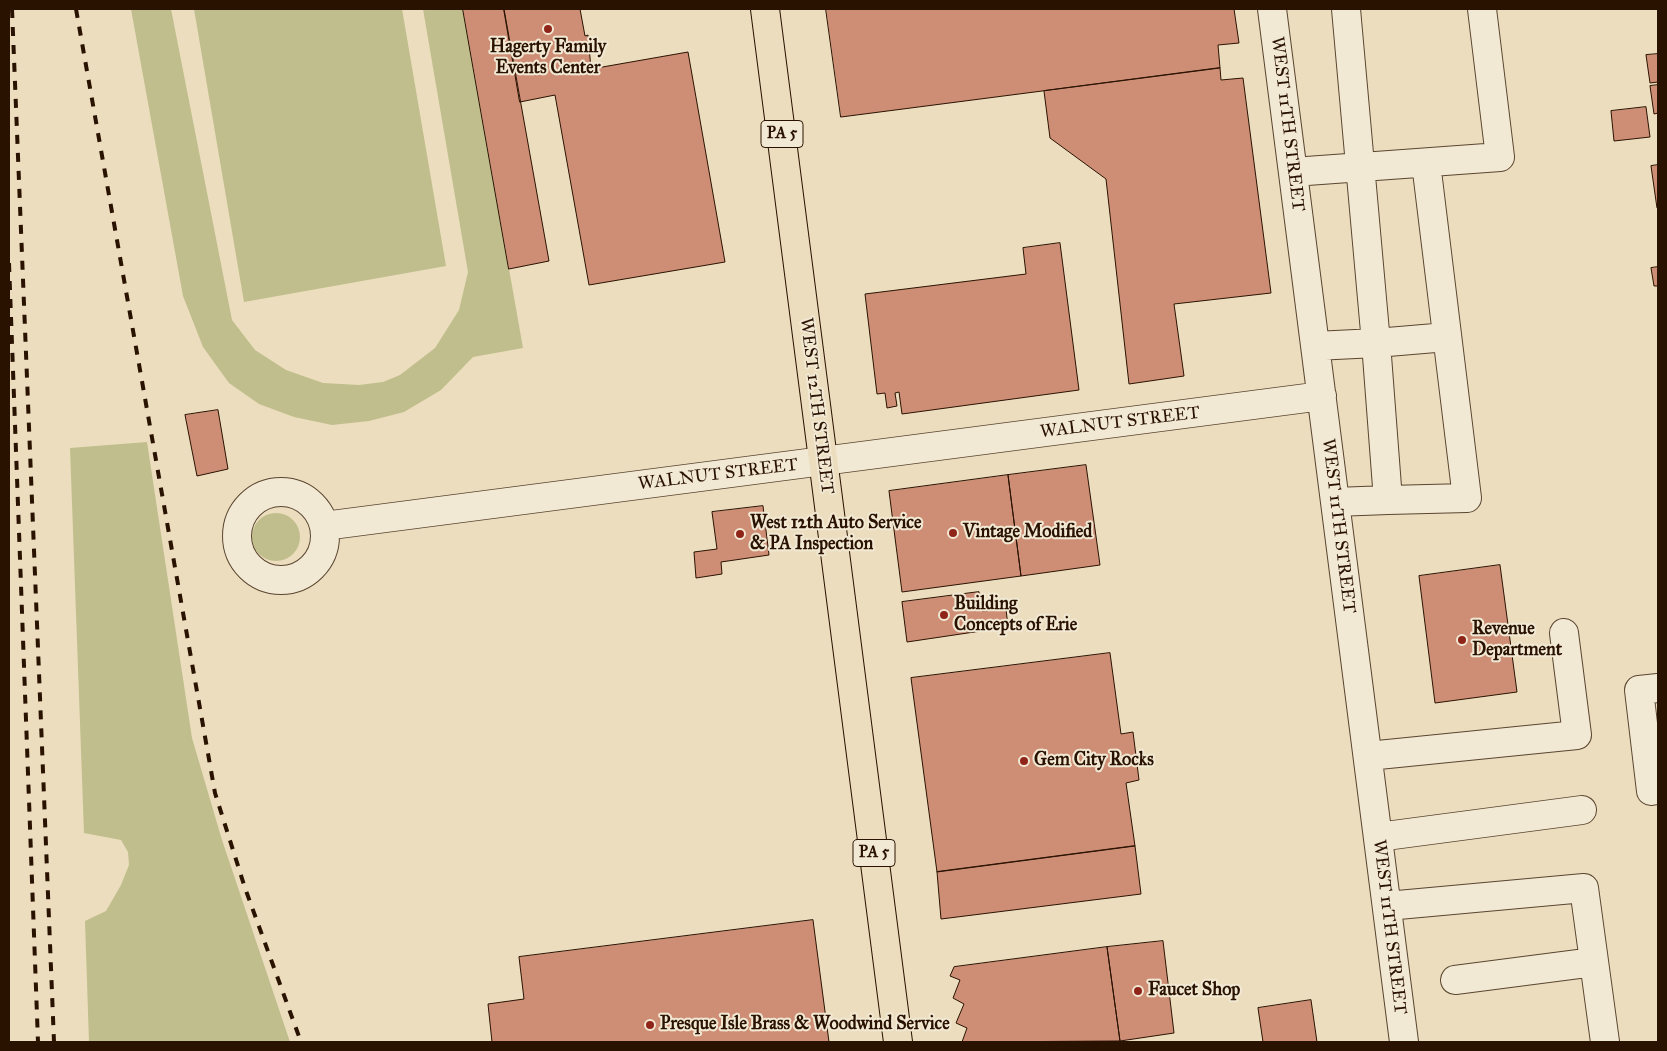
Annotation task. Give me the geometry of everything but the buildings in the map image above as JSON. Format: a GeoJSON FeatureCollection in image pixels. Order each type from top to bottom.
{"type":"FeatureCollection","features":[{"type":"Feature","properties":{"kind":"main road","name":"WEST 12TH STREET"},"geometry":{"type":"LineString","coordinates":[[765,9],[898,1042]]}},
{"type":"Feature","properties":{"kind":"street","name":"WEST 11TH STREET"},"geometry":{"type":"LineString","coordinates":[[1272,9],[1404,1042]]}},
{"type":"Feature","properties":{"kind":"street"},"geometry":{"type":"LineString","coordinates":[[1346,9],[1388,500]]}},
{"type":"Feature","properties":{"kind":"street"},"geometry":{"type":"LineString","coordinates":[[1293,172],[1500,157],[1482,9]]}},
{"type":"Feature","properties":{"kind":"street"},"geometry":{"type":"LineString","coordinates":[[1335,502],[1467,498],[1426,163]]}},
{"type":"Feature","properties":{"kind":"street"},"geometry":{"type":"LineString","coordinates":[[1315,346],[1447,338]]}},
{"type":"Feature","properties":{"kind":"street","name":"WALNUT STREET"},"geometry":{"type":"LineString","coordinates":[[324,526],[1322,396]]}},
{"type":"Feature","properties":{"kind":"street"},"geometry":{"type":"LineString","coordinates":[[1368,756],[1577,735],[1564,633]]}},
{"type":"Feature","properties":{"kind":"street"},"geometry":{"type":"LineString","coordinates":[[1658,688],[1638,690],[1651,791],[1658,790]]}},
{"type":"Feature","properties":{"kind":"street"},"geometry":{"type":"LineString","coordinates":[[1378,837],[1582,810]]}},
{"type":"Feature","properties":{"kind":"street"},"geometry":{"type":"LineString","coordinates":[[1387,906],[1584,888],[1605,1042],[1600,1042]]}},
{"type":"Feature","properties":{"kind":"street"},"geometry":{"type":"LineString","coordinates":[[1456,980],[1594,962]]}},
{"type":"Feature","properties":{"kind":"shaded area"},"geometry":{"type":"Polygon","coordinates":[[[131,9],[171,9],[232,320],[255,350],[286,370],[323,383],[359,385],[383,382],[400,375],[435,348],[459,310],[468,272],[423,9],[463,9],[523,348],[473,357],[441,390],[404,412],[369,421],[332,425],[294,417],[259,404],[229,383],[203,347],[183,296],[131,9]]]}},
{"type":"Feature","properties":{"kind":"shaded area"},"geometry":{"type":"Polygon","coordinates":[[[194,9],[402,9],[446,266],[244,302],[194,9]]]}},
{"type":"Feature","properties":{"kind":"shaded area"},"geometry":{"type":"Polygon","coordinates":[[[147,442],[192,738],[222,840],[290,1042],[89,1042],[85,921],[106,911],[121,885],[129,865],[128,852],[121,840],[84,833],[70,448],[147,442]]]}},
{"type":"Feature","properties":{"kind":"shaded area"},"geometry":{"type":"Polygon","coordinates":[[[271,513],[281,513],[290,517],[296,523],[300,537],[296,551],[290,557],[281,561],[271,561],[262,557],[256,551],[252,542],[252,532],[256,523],[262,517],[271,513]]]}},
{"type":"Feature","properties":{"kind":"railway"},"geometry":{"type":"LineString","coordinates":[[12,9],[54,1042]]}},
{"type":"Feature","properties":{"kind":"railway"},"geometry":{"type":"LineString","coordinates":[[76,9],[215,793],[245,888],[301,1042]]}},
{"type":"Feature","properties":{"kind":"railway"},"geometry":{"type":"LineString","coordinates":[[9,263],[38,1042]]}},
{"type":"Feature","properties":{"kind":"place","name":"Hagerty Family Events Center"},"geometry":{"type":"Point","coordinates":[548,29]}},
{"type":"Feature","properties":{"kind":"place","name":"Vintage Modified"},"geometry":{"type":"Point","coordinates":[953,533]}},
{"type":"Feature","properties":{"kind":"place","name":"West 12th Auto Service & PA Inspection"},"geometry":{"type":"Point","coordinates":[740,534]}},
{"type":"Feature","properties":{"kind":"place","name":"Building Concepts of Erie"},"geometry":{"type":"Point","coordinates":[944,615]}},
{"type":"Feature","properties":{"kind":"place","name":"Revenue Department"},"geometry":{"type":"Point","coordinates":[1462,640]}},
{"type":"Feature","properties":{"kind":"place","name":"Gem City Rocks"},"geometry":{"type":"Point","coordinates":[1024,761]}},
{"type":"Feature","properties":{"kind":"place","name":"Faucet Shop"},"geometry":{"type":"Point","coordinates":[1138,991]}},
{"type":"Feature","properties":{"kind":"place","name":"Presque Isle Brass & Woodwind Service"},"geometry":{"type":"Point","coordinates":[650,1025]}}]}
